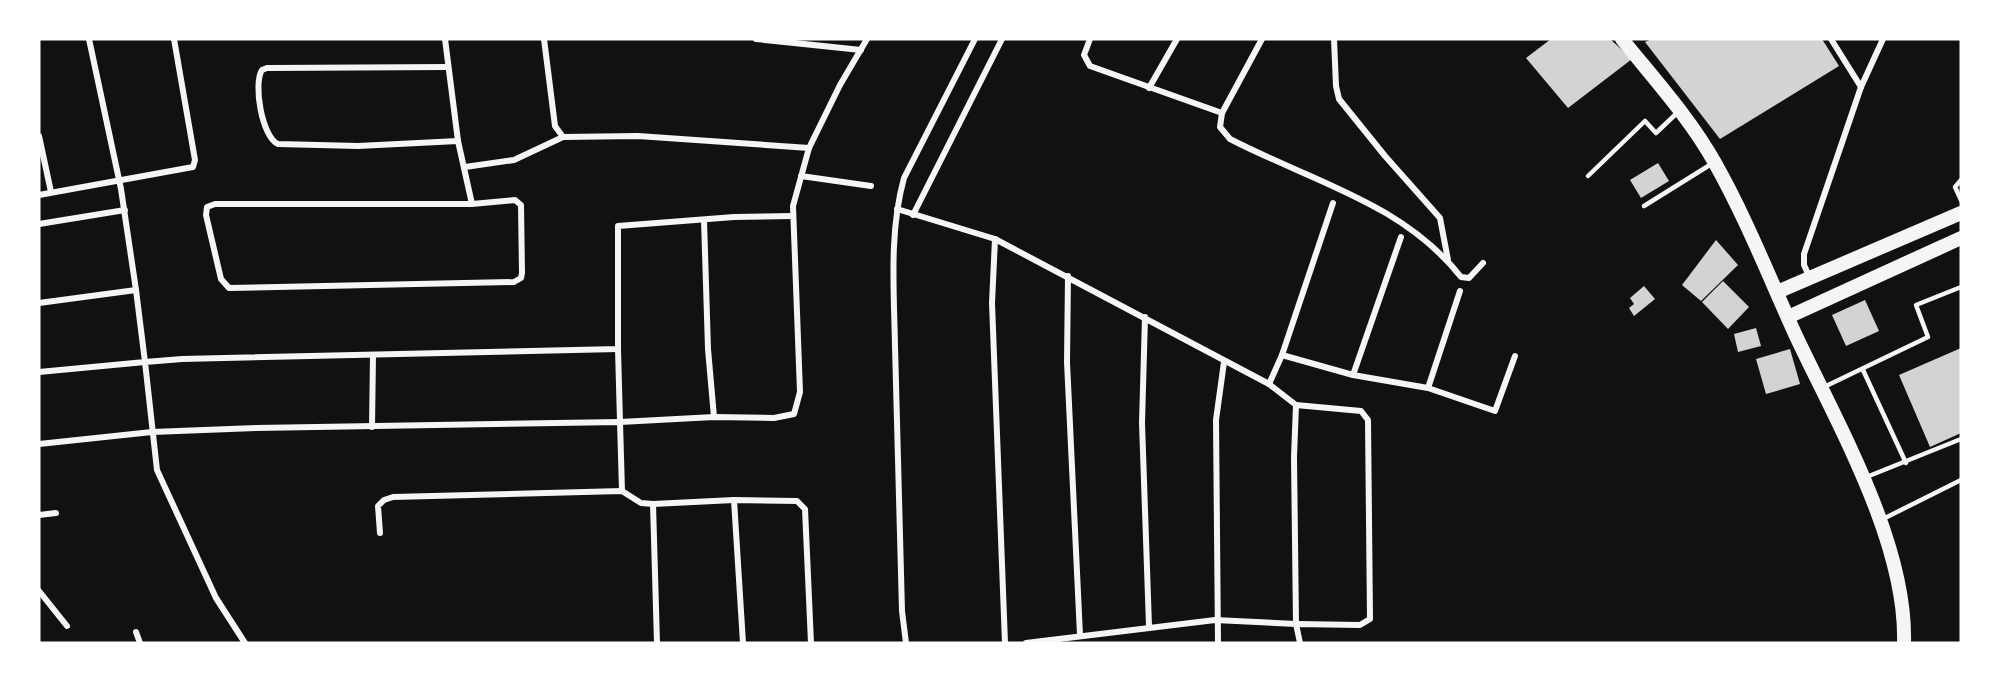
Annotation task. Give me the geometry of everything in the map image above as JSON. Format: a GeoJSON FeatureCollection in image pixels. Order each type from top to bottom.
{"type":"FeatureCollection","features":[{"type":"Feature","properties":{"kind":"main road"},"geometry":{"type":"LineString","coordinates":[[1622,39],[1680,110],[1715,162],[1777,292],[1881,521],[1902,597],[1904,643]]}},
{"type":"Feature","properties":{"kind":"main road"},"geometry":{"type":"LineString","coordinates":[[1777,292],[1961,213]]}},
{"type":"Feature","properties":{"kind":"main road"},"geometry":{"type":"LineString","coordinates":[[1788,317],[1961,238]]}},
{"type":"Feature","properties":{"kind":"street"},"geometry":{"type":"LineString","coordinates":[[89,39],[125,210],[157,471],[172,508],[216,598],[245,643]]}},
{"type":"Feature","properties":{"kind":"street"},"geometry":{"type":"LineString","coordinates":[[39,195],[118,179],[190,168],[194,165],[174,39]]}},
{"type":"Feature","properties":{"kind":"street"},"geometry":{"type":"LineString","coordinates":[[445,39],[458,141],[472,204]]}},
{"type":"Feature","properties":{"kind":"street"},"geometry":{"type":"LineString","coordinates":[[544,39],[555,126],[563,137]]}},
{"type":"Feature","properties":{"kind":"street"},"geometry":{"type":"LineString","coordinates":[[756,39],[861,50]]}},
{"type":"Feature","properties":{"kind":"street"},"geometry":{"type":"LineString","coordinates":[[39,444],[152,432],[275,427],[620,422],[789,416],[797,409],[800,392],[793,206],[809,148],[867,39]]}},
{"type":"Feature","properties":{"kind":"street"},"geometry":{"type":"LineString","coordinates":[[906,643],[902,611],[894,241],[898,199],[975,39]]}},
{"type":"Feature","properties":{"kind":"street"},"geometry":{"type":"LineString","coordinates":[[914,215],[921,196],[1002,39]]}},
{"type":"Feature","properties":{"kind":"street"},"geometry":{"type":"LineString","coordinates":[[1090,39],[1084,55],[1090,66],[1222,112]]}},
{"type":"Feature","properties":{"kind":"street"},"geometry":{"type":"LineString","coordinates":[[1149,88],[1177,39]]}},
{"type":"Feature","properties":{"kind":"street"},"geometry":{"type":"LineString","coordinates":[[1262,39],[1222,112],[1220,127],[1230,139],[1374,204],[1420,235],[1465,279],[1469,278],[1483,263]]}},
{"type":"Feature","properties":{"kind":"street"},"geometry":{"type":"LineString","coordinates":[[1334,39],[1339,99],[1385,156],[1440,218],[1449,261]]}},
{"type":"Feature","properties":{"kind":"street"},"geometry":{"type":"LineString","coordinates":[[1831,39],[1862,87]]}},
{"type":"Feature","properties":{"kind":"street"},"geometry":{"type":"LineString","coordinates":[[1810,278],[1804,265],[1804,254],[1862,87],[1883,39]]}},
{"type":"Feature","properties":{"kind":"street"},"geometry":{"type":"LineString","coordinates":[[448,67],[267,68],[262,70],[257,82],[267,134],[278,144],[358,146],[458,141]]}},
{"type":"Feature","properties":{"kind":"street"},"geometry":{"type":"LineString","coordinates":[[39,136],[51,192]]}},
{"type":"Feature","properties":{"kind":"street"},"geometry":{"type":"LineString","coordinates":[[465,167],[514,160],[563,137],[638,136],[809,148]]}},
{"type":"Feature","properties":{"kind":"street"},"geometry":{"type":"LineString","coordinates":[[801,176],[871,186]]}},
{"type":"Feature","properties":{"kind":"street"},"geometry":{"type":"LineString","coordinates":[[515,200],[520,203],[522,276],[518,281],[229,288],[221,279],[206,215],[207,207],[215,204],[472,204],[515,200]]}},
{"type":"Feature","properties":{"kind":"street"},"geometry":{"type":"LineString","coordinates":[[1269,384],[1282,355],[1333,203]]}},
{"type":"Feature","properties":{"kind":"street"},"geometry":{"type":"LineString","coordinates":[[897,209],[995,239],[1269,384],[1296,405],[1361,411],[1368,420],[1370,619],[1360,626],[1297,627],[1215,620],[1149,626],[1026,643]]}},
{"type":"Feature","properties":{"kind":"street"},"geometry":{"type":"LineString","coordinates":[[39,224],[125,210]]}},
{"type":"Feature","properties":{"kind":"street"},"geometry":{"type":"LineString","coordinates":[[622,491],[616,228],[623,224],[793,216]]}},
{"type":"Feature","properties":{"kind":"street"},"geometry":{"type":"LineString","coordinates":[[704,220],[708,349],[714,417]]}},
{"type":"Feature","properties":{"kind":"street"},"geometry":{"type":"LineString","coordinates":[[1353,375],[1401,237]]}},
{"type":"Feature","properties":{"kind":"street"},"geometry":{"type":"LineString","coordinates":[[995,239],[993,323],[1005,643]]}},
{"type":"Feature","properties":{"kind":"street"},"geometry":{"type":"LineString","coordinates":[[1068,276],[1066,362],[1080,635]]}},
{"type":"Feature","properties":{"kind":"street"},"geometry":{"type":"LineString","coordinates":[[39,303],[136,290]]}},
{"type":"Feature","properties":{"kind":"street"},"geometry":{"type":"LineString","coordinates":[[1428,388],[1460,291]]}},
{"type":"Feature","properties":{"kind":"street"},"geometry":{"type":"LineString","coordinates":[[1145,317],[1142,423],[1149,626]]}},
{"type":"Feature","properties":{"kind":"street"},"geometry":{"type":"LineString","coordinates":[[39,372],[182,359],[618,349]]}},
{"type":"Feature","properties":{"kind":"street"},"geometry":{"type":"LineString","coordinates":[[372,427],[373,355]]}},
{"type":"Feature","properties":{"kind":"street"},"geometry":{"type":"LineString","coordinates":[[1282,355],[1353,375],[1428,388],[1495,411],[1515,356]]}},
{"type":"Feature","properties":{"kind":"street"},"geometry":{"type":"LineString","coordinates":[[1218,643],[1215,620],[1218,520],[1216,420],[1224,362]]}},
{"type":"Feature","properties":{"kind":"street"},"geometry":{"type":"LineString","coordinates":[[1296,405],[1294,457],[1297,627],[1300,643]]}},
{"type":"Feature","properties":{"kind":"street"},"geometry":{"type":"LineString","coordinates":[[380,533],[378,506],[393,497],[622,491],[641,503],[653,504],[790,499],[802,503],[807,526],[812,643]]}},
{"type":"Feature","properties":{"kind":"street"},"geometry":{"type":"LineString","coordinates":[[734,500],[743,643]]}},
{"type":"Feature","properties":{"kind":"street"},"geometry":{"type":"LineString","coordinates":[[653,504],[657,643]]}},
{"type":"Feature","properties":{"kind":"street"},"geometry":{"type":"LineString","coordinates":[[39,515],[56,513]]}},
{"type":"Feature","properties":{"kind":"street"},"geometry":{"type":"LineString","coordinates":[[39,591],[67,626]]}},
{"type":"Feature","properties":{"kind":"street"},"geometry":{"type":"LineString","coordinates":[[136,632],[140,643]]}},
{"type":"Feature","properties":{"kind":"lane"},"geometry":{"type":"LineString","coordinates":[[1588,176],[1645,122],[1656,133],[1680,110]]}},
{"type":"Feature","properties":{"kind":"lane"},"geometry":{"type":"LineString","coordinates":[[1644,206],[1715,162]]}},
{"type":"Feature","properties":{"kind":"lane"},"geometry":{"type":"LineString","coordinates":[[1961,180],[1955,187],[1961,200]]}},
{"type":"Feature","properties":{"kind":"lane"},"geometry":{"type":"LineString","coordinates":[[1821,389],[1928,337],[1916,305],[1961,287]]}},
{"type":"Feature","properties":{"kind":"lane"},"geometry":{"type":"LineString","coordinates":[[1863,370],[1906,463]]}},
{"type":"Feature","properties":{"kind":"lane"},"geometry":{"type":"LineString","coordinates":[[1862,479],[1896,463],[1906,463],[1961,439]]}},
{"type":"Feature","properties":{"kind":"lane"},"geometry":{"type":"LineString","coordinates":[[1881,521],[1961,480]]}},
{"type":"Feature","properties":{"kind":"building"},"geometry":{"type":"Polygon","coordinates":[[[1551,39],[1610,39],[1632,59],[1568,108],[1526,58],[1551,39]]]}},
{"type":"Feature","properties":{"kind":"building"},"geometry":{"type":"Polygon","coordinates":[[[1652,39],[1822,39],[1839,66],[1720,139],[1645,42],[1652,39]]]}},
{"type":"Feature","properties":{"kind":"building"},"geometry":{"type":"Polygon","coordinates":[[[1658,163],[1669,181],[1641,198],[1630,180],[1658,163]]]}},
{"type":"Feature","properties":{"kind":"building"},"geometry":{"type":"Polygon","coordinates":[[[1716,240],[1738,265],[1701,301],[1682,285],[1716,240]]]}},
{"type":"Feature","properties":{"kind":"building"},"geometry":{"type":"Polygon","coordinates":[[[1723,281],[1749,307],[1728,329],[1702,302],[1723,281]]]}},
{"type":"Feature","properties":{"kind":"building"},"geometry":{"type":"Polygon","coordinates":[[[1644,286],[1655,299],[1634,316],[1629,308],[1634,304],[1630,298],[1644,286]]]}},
{"type":"Feature","properties":{"kind":"building"},"geometry":{"type":"Polygon","coordinates":[[[1865,300],[1879,331],[1846,346],[1832,315],[1865,300]]]}},
{"type":"Feature","properties":{"kind":"building"},"geometry":{"type":"Polygon","coordinates":[[[1756,328],[1761,346],[1738,352],[1734,334],[1756,328]]]}},
{"type":"Feature","properties":{"kind":"building"},"geometry":{"type":"Polygon","coordinates":[[[1961,348],[1961,433],[1930,447],[1899,375],[1961,348]]]}},
{"type":"Feature","properties":{"kind":"building"},"geometry":{"type":"Polygon","coordinates":[[[1790,349],[1800,384],[1766,394],[1756,359],[1790,349]]]}}]}
